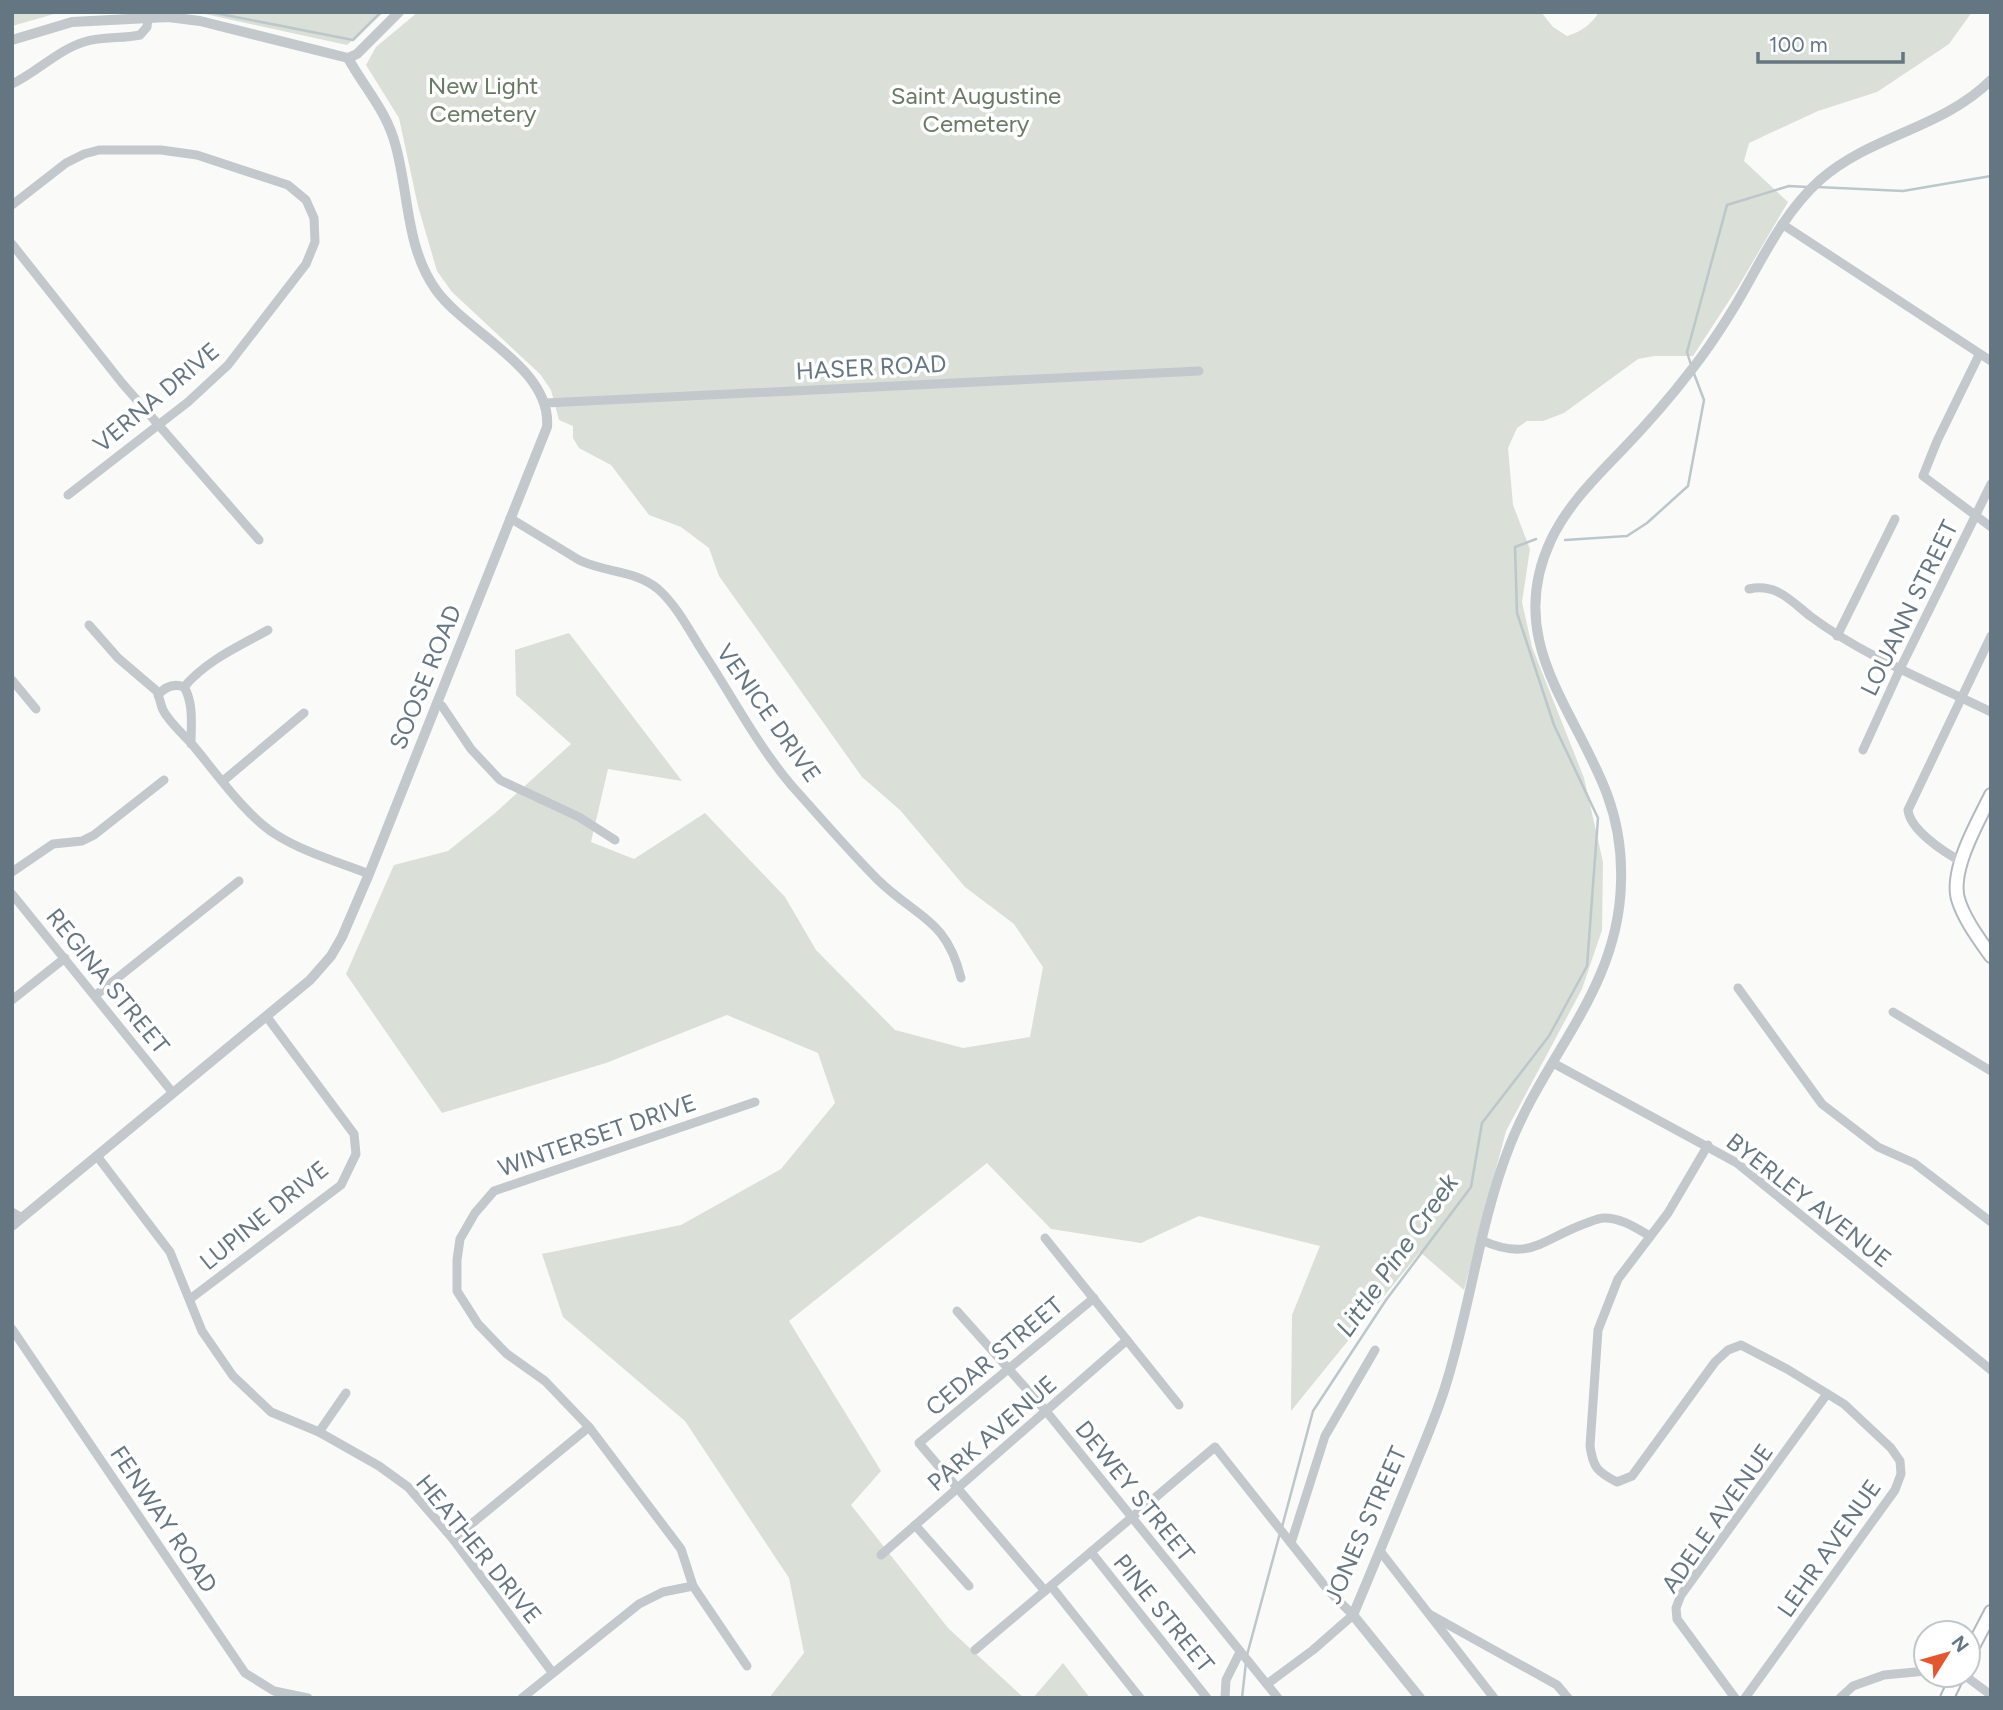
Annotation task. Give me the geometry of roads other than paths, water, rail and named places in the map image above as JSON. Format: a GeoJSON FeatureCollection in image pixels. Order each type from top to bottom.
{"type":"FeatureCollection","features":[{"type":"Feature","properties":{"kind":"main road"},"geometry":{"type":"LineString","coordinates":[[1991,795],[1961,861],[1957,897],[1991,956]]}},
{"type":"Feature","properties":{"kind":"main road"},"geometry":{"type":"LineString","coordinates":[[1982,1629],[1991,1612]]}},
{"type":"Feature","properties":{"kind":"street"},"geometry":{"type":"LineString","coordinates":[[12,40],[72,22],[148,17],[200,21],[348,58],[357,54],[400,12]]}},
{"type":"Feature","properties":{"kind":"street"},"geometry":{"type":"LineString","coordinates":[[12,84],[29,76],[69,48],[84,42],[140,35],[147,27],[148,17]]}},
{"type":"Feature","properties":{"kind":"street"},"geometry":{"type":"LineString","coordinates":[[348,58],[374,96],[390,129],[396,146],[416,250],[430,282],[453,308],[534,382],[546,403]]}},
{"type":"Feature","properties":{"kind":"street","name":"JONES STREET"},"geometry":{"type":"LineString","coordinates":[[1267,1684],[1313,1650],[1353,1615],[1429,1432],[1451,1367],[1480,1240],[1509,1146],[1531,1099],[1593,995],[1616,927],[1622,877],[1617,832],[1607,794],[1551,682],[1540,649],[1536,603],[1541,569],[1550,541],[1572,506],[1702,356],[1734,308],[1782,224],[1805,195],[1851,157],[1937,119],[1960,106],[1991,80]]}},
{"type":"Feature","properties":{"kind":"street","name":"VERNA DRIVE"},"geometry":{"type":"LineString","coordinates":[[12,205],[65,163],[84,154],[99,150],[161,150],[197,155],[288,185],[306,200],[314,218],[315,242],[298,277],[228,365],[188,402],[68,495]]}},
{"type":"Feature","properties":{"kind":"street"},"geometry":{"type":"LineString","coordinates":[[1782,224],[1991,362]]}},
{"type":"Feature","properties":{"kind":"street"},"geometry":{"type":"LineString","coordinates":[[12,244],[122,383],[259,540]]}},
{"type":"Feature","properties":{"kind":"street"},"geometry":{"type":"LineString","coordinates":[[1979,355],[1923,476],[1991,527]]}},
{"type":"Feature","properties":{"kind":"street","name":"HASER ROAD"},"geometry":{"type":"LineString","coordinates":[[546,403],[1199,371]]}},
{"type":"Feature","properties":{"kind":"street","name":"SOOSE ROAD"},"geometry":{"type":"LineString","coordinates":[[12,1226],[17,1215],[97,1156],[267,1017],[310,980],[331,956],[369,874],[547,427],[546,403]]}},
{"type":"Feature","properties":{"kind":"street","name":"LOUANN STREET"},"geometry":{"type":"LineString","coordinates":[[1863,750],[1991,484]]}},
{"type":"Feature","properties":{"kind":"street","name":"VENICE DRIVE"},"geometry":{"type":"LineString","coordinates":[[510,517],[590,566],[639,577],[659,591],[678,612],[791,785],[877,878],[939,930],[953,949],[961,978]]}},
{"type":"Feature","properties":{"kind":"street"},"geometry":{"type":"LineString","coordinates":[[1837,636],[1895,519]]}},
{"type":"Feature","properties":{"kind":"street"},"geometry":{"type":"LineString","coordinates":[[1749,589],[1763,586],[1779,592],[1837,636],[1991,712]]}},
{"type":"Feature","properties":{"kind":"street"},"geometry":{"type":"LineString","coordinates":[[89,625],[118,658],[159,693],[163,710],[259,821],[295,845],[369,874]]}},
{"type":"Feature","properties":{"kind":"street"},"geometry":{"type":"LineString","coordinates":[[184,687],[208,663],[268,630]]}},
{"type":"Feature","properties":{"kind":"street"},"geometry":{"type":"LineString","coordinates":[[1961,861],[1937,847],[1908,816],[1908,810],[1991,636]]}},
{"type":"Feature","properties":{"kind":"street"},"geometry":{"type":"LineString","coordinates":[[12,680],[36,709]]}},
{"type":"Feature","properties":{"kind":"street"},"geometry":{"type":"LineString","coordinates":[[159,693],[172,685],[184,687]]}},
{"type":"Feature","properties":{"kind":"street"},"geometry":{"type":"LineString","coordinates":[[184,687],[191,709],[191,744]]}},
{"type":"Feature","properties":{"kind":"street"},"geometry":{"type":"LineString","coordinates":[[437,702],[471,749],[500,780],[579,817],[615,841]]}},
{"type":"Feature","properties":{"kind":"street"},"geometry":{"type":"LineString","coordinates":[[223,781],[303,713]]}},
{"type":"Feature","properties":{"kind":"street"},"geometry":{"type":"LineString","coordinates":[[12,872],[53,844],[82,841],[94,835],[164,780]]}},
{"type":"Feature","properties":{"kind":"street"},"geometry":{"type":"LineString","coordinates":[[96,995],[239,881]]}},
{"type":"Feature","properties":{"kind":"street","name":"REGINA STREET"},"geometry":{"type":"LineString","coordinates":[[12,894],[173,1093]]}},
{"type":"Feature","properties":{"kind":"street"},"geometry":{"type":"LineString","coordinates":[[13,999],[65,958]]}},
{"type":"Feature","properties":{"kind":"street"},"geometry":{"type":"LineString","coordinates":[[1738,988],[1822,1104],[1878,1147],[1914,1163],[1991,1222]]}},
{"type":"Feature","properties":{"kind":"street"},"geometry":{"type":"LineString","coordinates":[[1893,1012],[1991,1071]]}},
{"type":"Feature","properties":{"kind":"street","name":"LUPINE DRIVE"},"geometry":{"type":"LineString","coordinates":[[190,1299],[341,1185],[356,1154],[354,1134],[267,1017]]}},
{"type":"Feature","properties":{"kind":"street","name":"BYERLEY AVENUE"},"geometry":{"type":"LineString","coordinates":[[1553,1063],[1737,1163],[1991,1370]]}},
{"type":"Feature","properties":{"kind":"street","name":"WINTERSET DRIVE"},"geometry":{"type":"LineString","coordinates":[[747,1666],[693,1586],[681,1549],[589,1427],[545,1381],[507,1354],[478,1324],[457,1291],[457,1260],[460,1239],[475,1213],[494,1191],[755,1101]]}},
{"type":"Feature","properties":{"kind":"street","name":"LEHR AVENUE"},"geometry":{"type":"LineString","coordinates":[[1709,1146],[1668,1213],[1618,1279],[1598,1330],[1590,1446],[1592,1460],[1600,1474],[1617,1482],[1632,1476],[1715,1362],[1728,1350],[1741,1345],[1844,1404],[1891,1448],[1900,1461],[1901,1474],[1895,1490],[1745,1698]]}},
{"type":"Feature","properties":{"kind":"street","name":"HEATHER DRIVE"},"geometry":{"type":"LineString","coordinates":[[97,1156],[170,1252],[202,1331],[233,1376],[271,1412],[319,1432],[379,1466],[408,1487],[453,1539],[552,1672]]}},
{"type":"Feature","properties":{"kind":"street"},"geometry":{"type":"LineString","coordinates":[[1480,1240],[1498,1248],[1524,1250],[1551,1241],[1602,1217],[1626,1222],[1650,1236]]}},
{"type":"Feature","properties":{"kind":"street"},"geometry":{"type":"LineString","coordinates":[[1045,1238],[1179,1405]]}},
{"type":"Feature","properties":{"kind":"street","name":"CEDAR STREET"},"geometry":{"type":"LineString","coordinates":[[958,1488],[919,1443],[1094,1298]]}},
{"type":"Feature","properties":{"kind":"street","name":"DEWEY STREET"},"geometry":{"type":"LineString","coordinates":[[957,1311],[1046,1411],[1278,1698]]}},
{"type":"Feature","properties":{"kind":"street","name":"FENWAY ROAD"},"geometry":{"type":"LineString","coordinates":[[12,1329],[245,1674],[274,1691],[308,1698]]}},
{"type":"Feature","properties":{"kind":"street","name":"PARK AVENUE"},"geometry":{"type":"LineString","coordinates":[[881,1555],[1127,1340]]}},
{"type":"Feature","properties":{"kind":"street"},"geometry":{"type":"LineString","coordinates":[[1291,1543],[1325,1436],[1375,1350]]}},
{"type":"Feature","properties":{"kind":"street"},"geometry":{"type":"LineString","coordinates":[[319,1432],[346,1393]]}},
{"type":"Feature","properties":{"kind":"street","name":"ADELE AVENUE"},"geometry":{"type":"LineString","coordinates":[[1735,1698],[1676,1619],[1676,1608],[1681,1595],[1827,1394]]}},
{"type":"Feature","properties":{"kind":"street"},"geometry":{"type":"LineString","coordinates":[[453,1539],[589,1427]]}},
{"type":"Feature","properties":{"kind":"street"},"geometry":{"type":"LineString","coordinates":[[975,1650],[1215,1447],[1328,1590],[1353,1615],[1420,1698]]}},
{"type":"Feature","properties":{"kind":"street"},"geometry":{"type":"LineString","coordinates":[[958,1488],[1048,1588],[1140,1698]]}},
{"type":"Feature","properties":{"kind":"street"},"geometry":{"type":"LineString","coordinates":[[915,1525],[969,1586]]}},
{"type":"Feature","properties":{"kind":"street"},"geometry":{"type":"LineString","coordinates":[[1380,1550],[1494,1698]]}},
{"type":"Feature","properties":{"kind":"street","name":"PINE STREET"},"geometry":{"type":"LineString","coordinates":[[1091,1552],[1207,1698]]}},
{"type":"Feature","properties":{"kind":"street"},"geometry":{"type":"LineString","coordinates":[[522,1698],[639,1604],[663,1592],[693,1586]]}},
{"type":"Feature","properties":{"kind":"street"},"geometry":{"type":"LineString","coordinates":[[1426,1612],[1558,1685],[1568,1698]]}},
{"type":"Feature","properties":{"kind":"street"},"geometry":{"type":"LineString","coordinates":[[1225,1698],[1226,1680],[1240,1652]]}},
{"type":"Feature","properties":{"kind":"street"},"geometry":{"type":"LineString","coordinates":[[1840,1698],[1853,1686],[1884,1675],[1912,1671]]}},
{"type":"Feature","properties":{"kind":"waterway"},"geometry":{"type":"LineString","coordinates":[[210,12],[353,40],[381,12]]}},
{"type":"Feature","properties":{"kind":"waterway","name":"Little Pine Creek"},"geometry":{"type":"LineString","coordinates":[[1817,187],[1903,191],[1991,176]]}},
{"type":"Feature","properties":{"kind":"waterway","name":"Little Pine Creek"},"geometry":{"type":"LineString","coordinates":[[1691,365],[1687,352],[1727,205],[1789,186],[1807,187]]}},
{"type":"Feature","properties":{"kind":"waterway","name":"Little Pine Creek"},"geometry":{"type":"LineString","coordinates":[[1565,540],[1627,536],[1647,523],[1688,486],[1704,400],[1693,371]]}},
{"type":"Feature","properties":{"kind":"waterway","name":"Little Pine Creek"},"geometry":{"type":"LineString","coordinates":[[1282,1527],[1313,1411],[1386,1300],[1471,1187],[1482,1123],[1549,1036],[1587,966],[1598,818],[1554,725],[1517,613],[1515,547],[1536,539]]}},
{"type":"Feature","properties":{"kind":"waterway","name":"Little Pine Creek"},"geometry":{"type":"LineString","coordinates":[[1247,1655],[1280,1533]]}},
{"type":"Feature","properties":{"kind":"waterway","name":"Little Pine Creek"},"geometry":{"type":"LineString","coordinates":[[1242,1698],[1246,1662]]}},
{"type":"Feature","properties":{"kind":"park label","name":"New Light Cemetery"},"geometry":{"type":"Point","coordinates":[483,99]}},
{"type":"Feature","properties":{"kind":"park label","name":"Saint Augustine Cemetery"},"geometry":{"type":"Point","coordinates":[976,109]}}]}
